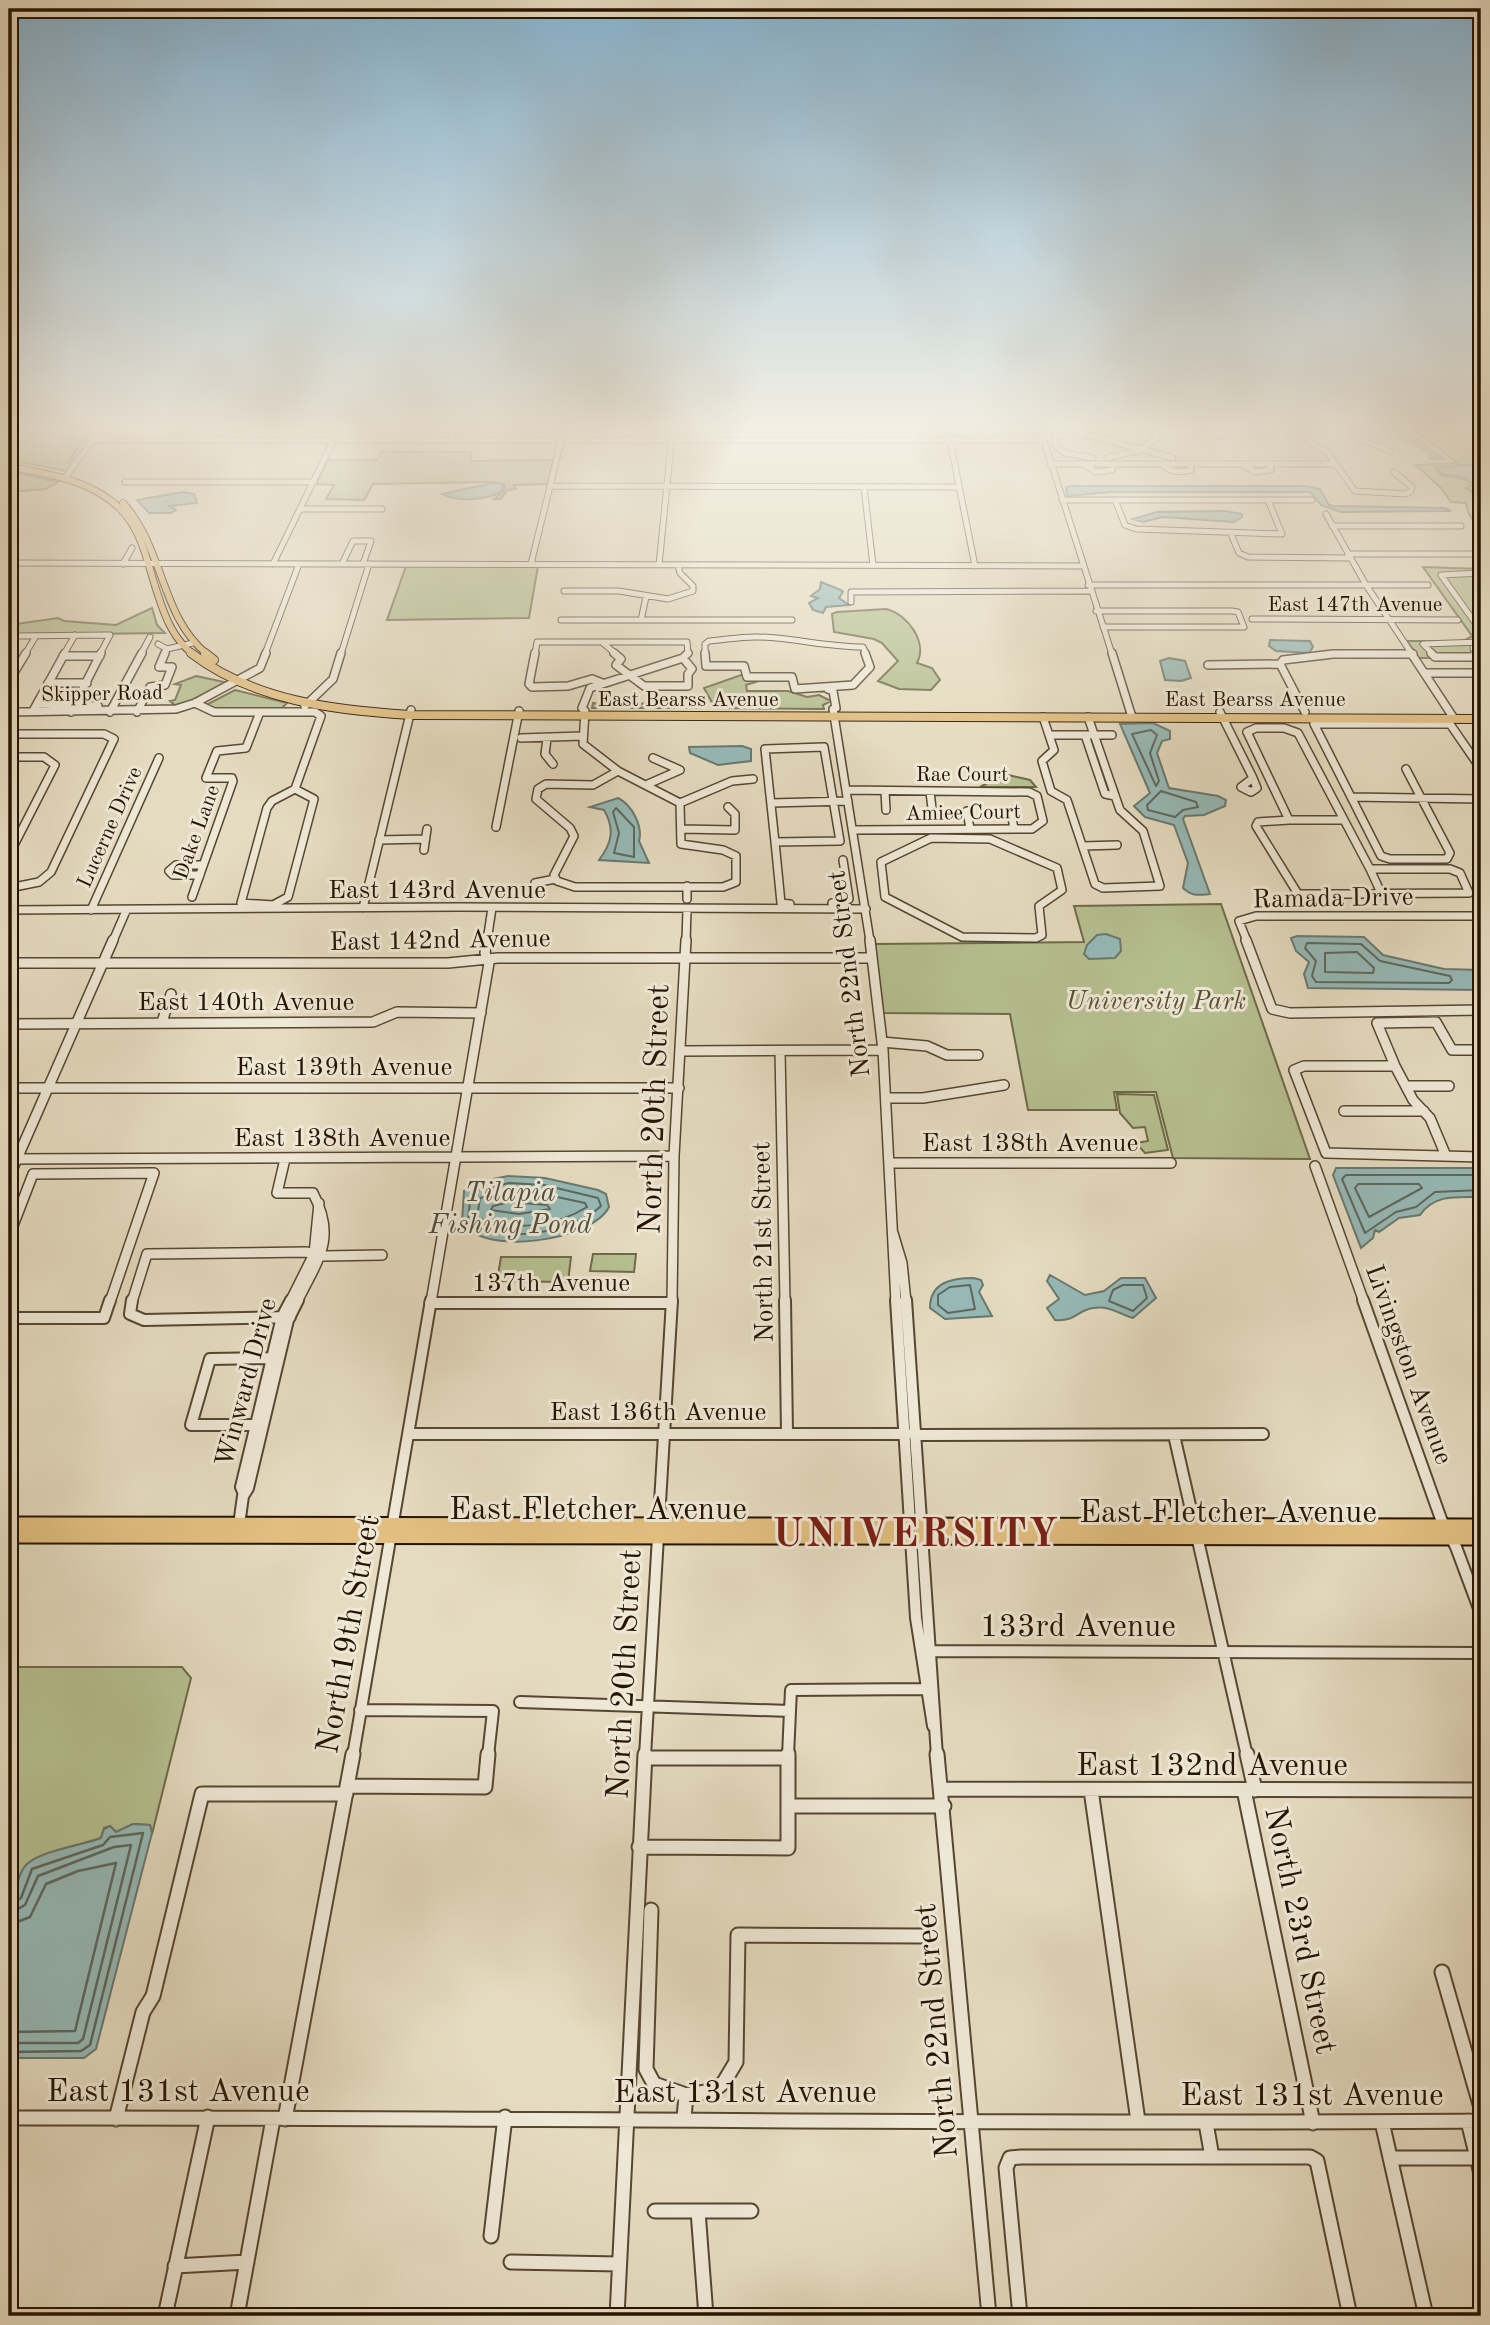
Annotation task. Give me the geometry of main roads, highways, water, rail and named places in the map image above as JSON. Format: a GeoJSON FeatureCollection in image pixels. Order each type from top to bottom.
{"type":"FeatureCollection","features":[{"type":"Feature","properties":{"kind":"main road","name":"East Bearss Avenue"},"geometry":{"type":"LineString","coordinates":[[135,534],[166,617],[183,646],[205,663],[242,679],[311,701],[368,710],[410,713],[585,714],[1222,714],[1265,720],[1452,714],[1481,717]]}},
{"type":"Feature","properties":{"kind":"main road","name":"East Bearss Avenue"},"geometry":{"type":"LineString","coordinates":[[146,534],[175,618],[205,655],[242,679]]}},
{"type":"Feature","properties":{"kind":"main road","name":"East Bearss Avenue"},"geometry":{"type":"LineString","coordinates":[[1265,720],[1305,712],[1376,717]]}},
{"type":"Feature","properties":{"kind":"main road","name":"East Bearss Avenue"},"geometry":{"type":"LineString","coordinates":[[834,713],[1043,717],[1131,714]]}},
{"type":"Feature","properties":{"kind":"main road","name":"East Fletcher Avenue"},"geometry":{"type":"LineString","coordinates":[[9,1524],[33,1530],[102,1531],[916,1532],[1199,1539],[1448,1532],[1481,1526]]}},
{"type":"Feature","properties":{"kind":"main road","name":"East Fletcher Avenue"},"geometry":{"type":"LineString","coordinates":[[916,1532],[1196,1525],[1448,1532],[1481,1538]]}},
{"type":"Feature","properties":{"kind":"main road","name":"East Fletcher Avenue"},"geometry":{"type":"LineString","coordinates":[[9,1536],[33,1530]]}},
{"type":"Feature","properties":{"kind":"water"},"geometry":{"type":"Polygon","coordinates":[[[821,582],[841,590],[843,592],[839,598],[849,605],[826,607],[823,613],[813,610],[809,603],[818,598],[811,596],[820,589],[821,582]]]}},
{"type":"Feature","properties":{"kind":"water"},"geometry":{"type":"Polygon","coordinates":[[[1270,640],[1310,641],[1313,647],[1309,653],[1276,651],[1269,646],[1270,640]]]}},
{"type":"Feature","properties":{"kind":"water"},"geometry":{"type":"Polygon","coordinates":[[[1169,658],[1185,661],[1191,678],[1181,681],[1165,680],[1160,661],[1169,658]]]}},
{"type":"Feature","properties":{"kind":"water"},"geometry":{"type":"Polygon","coordinates":[[[1153,723],[1170,731],[1170,739],[1162,741],[1157,753],[1169,788],[1218,796],[1226,800],[1225,806],[1204,815],[1185,816],[1183,819],[1210,894],[1193,894],[1183,888],[1188,863],[1174,825],[1145,817],[1134,806],[1150,793],[1120,724],[1153,723]]]}},
{"type":"Feature","properties":{"kind":"water"},"geometry":{"type":"Polygon","coordinates":[[[742,746],[751,749],[751,761],[718,765],[690,753],[689,747],[742,746]]]}},
{"type":"Feature","properties":{"kind":"water"},"geometry":{"type":"Polygon","coordinates":[[[618,798],[635,816],[639,841],[649,863],[599,860],[609,842],[610,823],[604,810],[590,807],[618,798]]]}},
{"type":"Feature","properties":{"kind":"water"},"geometry":{"type":"Polygon","coordinates":[[[1106,934],[1120,939],[1121,951],[1115,958],[1089,959],[1084,954],[1087,945],[1097,935],[1106,934]]]}},
{"type":"Feature","properties":{"kind":"water"},"geometry":{"type":"Polygon","coordinates":[[[1364,937],[1383,955],[1444,969],[1481,970],[1481,990],[1308,988],[1304,974],[1309,962],[1296,951],[1291,938],[1364,937]]]}},
{"type":"Feature","properties":{"kind":"water"},"geometry":{"type":"Polygon","coordinates":[[[1336,1168],[1481,1168],[1481,1197],[1439,1200],[1420,1215],[1399,1218],[1379,1232],[1375,1230],[1373,1238],[1361,1248],[1333,1175],[1336,1168]]]}},
{"type":"Feature","properties":{"kind":"water","name":"Tilapia Fishing Pond"},"geometry":{"type":"Polygon","coordinates":[[[508,1176],[545,1178],[598,1190],[606,1194],[609,1207],[599,1219],[582,1229],[560,1236],[513,1242],[473,1233],[462,1222],[464,1191],[474,1183],[508,1176]]]}},
{"type":"Feature","properties":{"kind":"water"},"geometry":{"type":"Polygon","coordinates":[[[1050,1275],[1085,1295],[1104,1291],[1121,1278],[1145,1278],[1156,1298],[1133,1318],[1099,1307],[1088,1309],[1072,1318],[1055,1320],[1047,1308],[1059,1299],[1047,1281],[1050,1275]]]}},
{"type":"Feature","properties":{"kind":"water"},"geometry":{"type":"Polygon","coordinates":[[[958,1279],[981,1280],[983,1285],[979,1292],[992,1316],[945,1319],[930,1308],[931,1299],[938,1287],[958,1279]]]}},
{"type":"Feature","properties":{"kind":"water"},"geometry":{"type":"Polygon","coordinates":[[[133,1824],[150,1825],[152,1833],[96,2049],[84,2058],[9,2058],[9,1901],[23,1869],[33,1860],[51,1852],[101,1838],[104,1829],[110,1826],[116,1832],[133,1824]]]}},
{"type":"Feature","properties":{"kind":"district","name":"UNIVERSITY"},"geometry":{"type":"Point","coordinates":[916,1532]}},
{"type":"Feature","properties":{"kind":"park label","name":"University Park"},"geometry":{"type":"Point","coordinates":[1156,1000]}}]}
